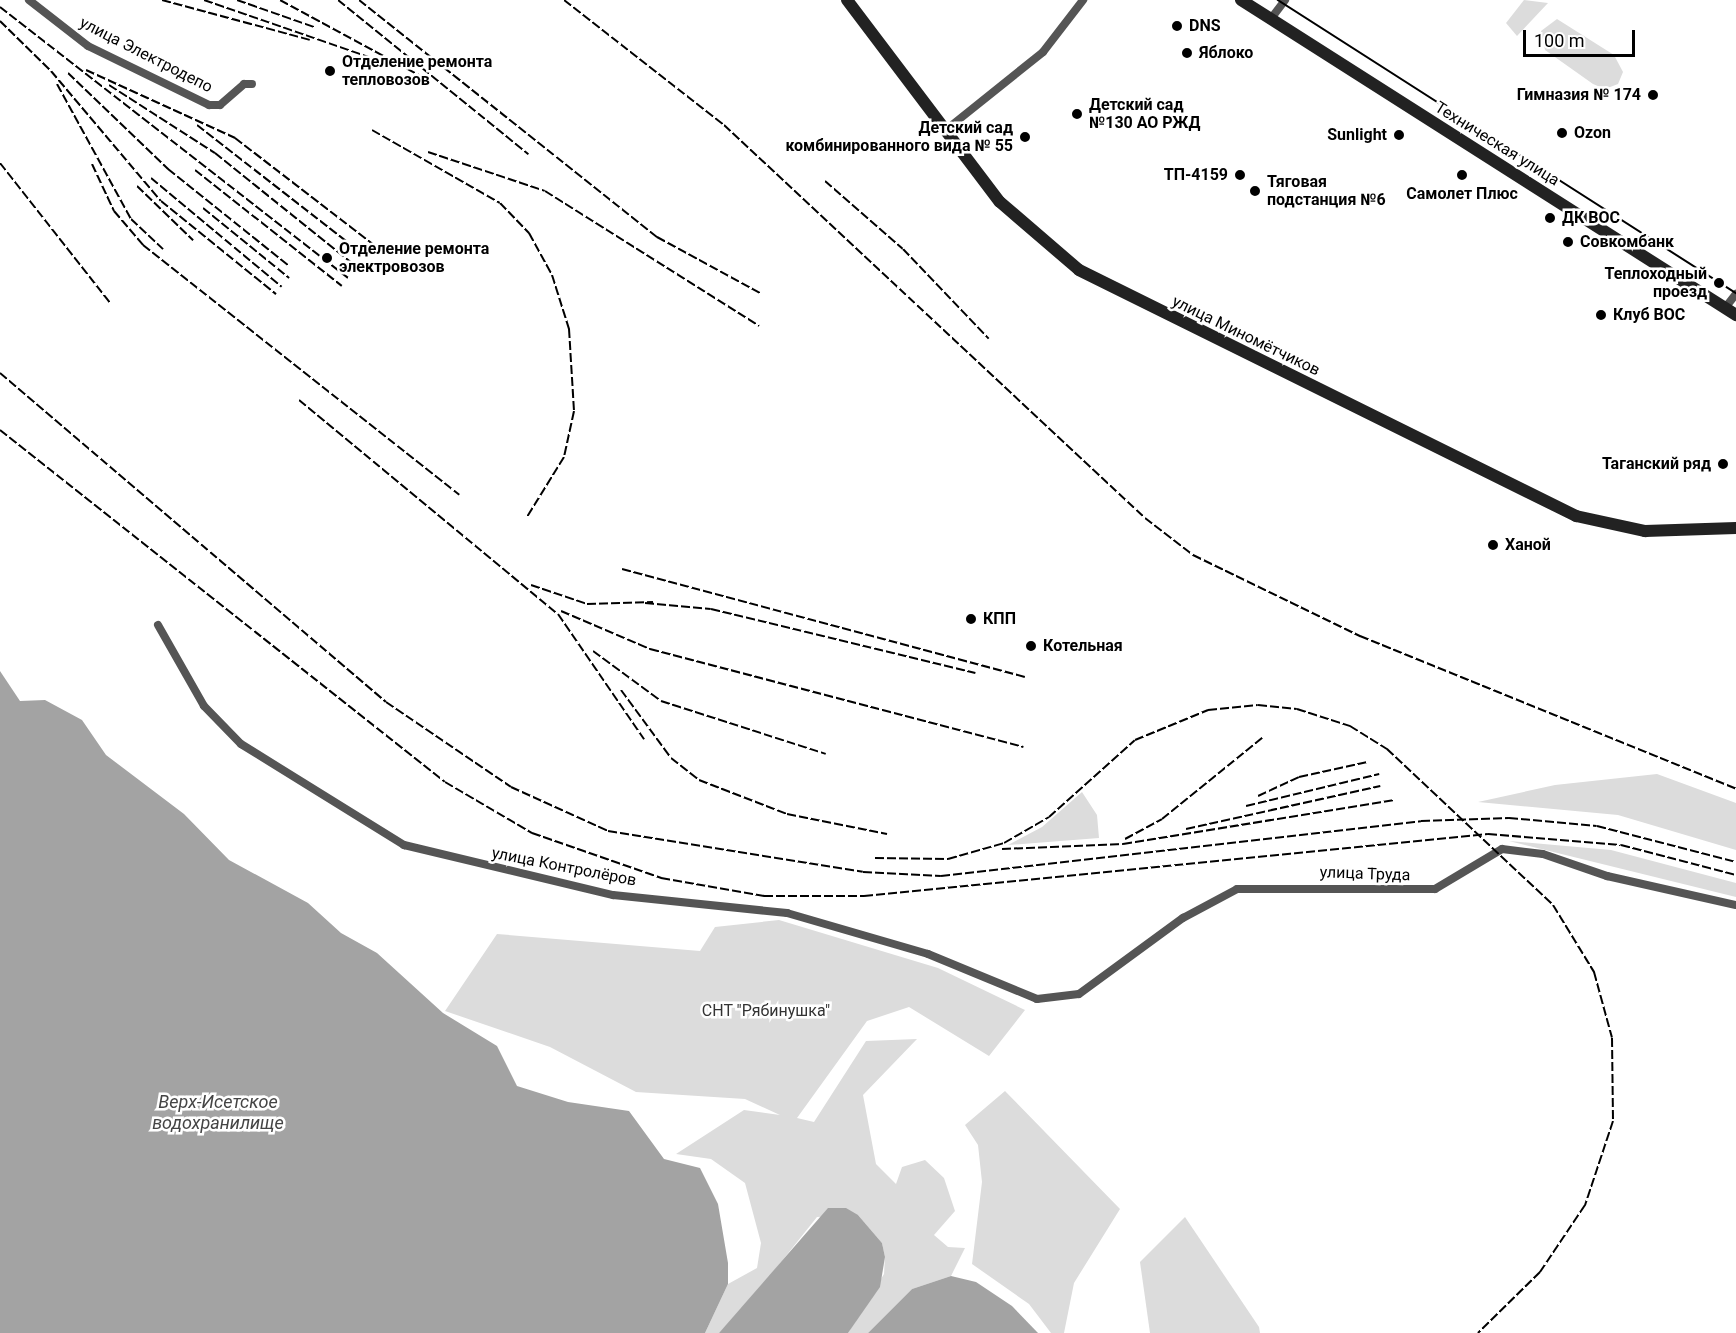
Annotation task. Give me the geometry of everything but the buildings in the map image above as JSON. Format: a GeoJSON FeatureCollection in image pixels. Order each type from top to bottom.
{"type":"FeatureCollection","features":[{"type":"Feature","properties":{"kind":"street","name":"улица Электродепо"},"geometry":{"type":"LineString","coordinates":[[29,0],[87,46],[209,105],[220,105],[244,84],[252,84]]}},
{"type":"Feature","properties":{"kind":"street","name":"улица Миномётчиков"},"geometry":{"type":"LineString","coordinates":[[847,0],[1019,222],[1078,270],[1127,297],[1576,516],[1645,531],[1736,528]]}},
{"type":"Feature","properties":{"kind":"street"},"geometry":{"type":"LineString","coordinates":[[947,129],[1043,52],[1083,0]]}},
{"type":"Feature","properties":{"kind":"street","name":"Техническая улица"},"geometry":{"type":"LineString","coordinates":[[1241,0],[1730,312]]}},
{"type":"Feature","properties":{"kind":"street"},"geometry":{"type":"LineString","coordinates":[[1270,20],[1285,0]]}},
{"type":"Feature","properties":{"kind":"street"},"geometry":{"type":"LineString","coordinates":[[1730,312],[1736,294]]}},
{"type":"Feature","properties":{"kind":"street","name":"улица Контролёров"},"geometry":{"type":"LineString","coordinates":[[158,625],[204,705],[241,744],[404,844],[614,895],[787,913],[928,954],[1024,996],[1053,1000],[1079,994]]}},
{"type":"Feature","properties":{"kind":"street","name":"улица Труда"},"geometry":{"type":"LineString","coordinates":[[1079,994],[1183,918],[1237,889],[1435,888],[1502,849],[1542,854],[1607,876],[1736,905]]}},
{"type":"Feature","properties":{"kind":"green space"},"geometry":{"type":"Polygon","coordinates":[[[1524,0],[1548,3],[1517,36],[1506,23],[1524,0]]]}},
{"type":"Feature","properties":{"kind":"green space"},"geometry":{"type":"Polygon","coordinates":[[[1557,19],[1614,55],[1623,72],[1618,84],[1605,89],[1593,84],[1545,50],[1541,31],[1557,19]]]}},
{"type":"Feature","properties":{"kind":"green space"},"geometry":{"type":"Polygon","coordinates":[[[1657,774],[1736,803],[1736,850],[1618,815],[1478,802],[1555,785],[1657,774]]]}},
{"type":"Feature","properties":{"kind":"green space"},"geometry":{"type":"Polygon","coordinates":[[[1082,792],[1097,815],[1099,838],[1008,845],[1042,827],[1082,792]]]}},
{"type":"Feature","properties":{"kind":"green space"},"geometry":{"type":"Polygon","coordinates":[[[1509,841],[1611,850],[1736,883],[1736,897],[1509,841]]]}},
{"type":"Feature","properties":{"kind":"green space","name":"СНТ \"Рябинушка\""},"geometry":{"type":"Polygon","coordinates":[[[779,920],[938,968],[1025,1010],[989,1056],[909,1007],[867,1021],[797,1118],[814,1122],[866,1041],[917,1039],[863,1095],[876,1164],[896,1184],[902,1167],[925,1160],[944,1178],[955,1211],[934,1235],[948,1247],[965,1248],[951,1276],[912,1289],[868,1333],[848,1333],[884,1274],[885,1257],[882,1243],[858,1215],[817,1217],[738,1316],[719,1333],[705,1333],[728,1284],[757,1268],[761,1243],[745,1183],[711,1159],[676,1154],[744,1110],[780,1115],[745,1099],[636,1092],[550,1047],[445,1011],[497,934],[700,951],[715,927],[779,920]]]}},
{"type":"Feature","properties":{"kind":"green space"},"geometry":{"type":"Polygon","coordinates":[[[1005,1091],[1120,1209],[1074,1283],[1064,1333],[1051,1333],[1029,1304],[972,1264],[982,1182],[978,1145],[965,1125],[1005,1091]]]}},
{"type":"Feature","properties":{"kind":"green space"},"geometry":{"type":"Polygon","coordinates":[[[1185,1217],[1259,1327],[1260,1333],[1150,1333],[1140,1262],[1185,1217]]]}},
{"type":"Feature","properties":{"kind":"water","name":"Верх-Исетское водохранилище"},"geometry":{"type":"Polygon","coordinates":[[[0,671],[20,701],[45,700],[82,720],[106,755],[184,814],[229,860],[308,903],[341,933],[377,953],[443,1013],[497,1046],[517,1086],[568,1102],[629,1111],[664,1159],[700,1168],[718,1204],[728,1263],[728,1284],[705,1333],[0,1333],[0,671]]]}},
{"type":"Feature","properties":{"kind":"water"},"geometry":{"type":"Polygon","coordinates":[[[828,1208],[846,1208],[858,1215],[882,1243],[885,1257],[880,1287],[848,1333],[719,1333],[828,1208]]]}},
{"type":"Feature","properties":{"kind":"water"},"geometry":{"type":"Polygon","coordinates":[[[951,1276],[976,1282],[1012,1306],[1038,1333],[868,1333],[912,1289],[951,1276]]]}},
{"type":"Feature","properties":{"kind":"tram line"},"geometry":{"type":"LineString","coordinates":[[1278,0],[1736,293]]}},
{"type":"Feature","properties":{"kind":"railway"},"geometry":{"type":"LineString","coordinates":[[162,0],[310,40]]}},
{"type":"Feature","properties":{"kind":"railway"},"geometry":{"type":"LineString","coordinates":[[204,0],[374,59]]}},
{"type":"Feature","properties":{"kind":"railway"},"geometry":{"type":"LineString","coordinates":[[237,0],[314,27]]}},
{"type":"Feature","properties":{"kind":"railway"},"geometry":{"type":"LineString","coordinates":[[280,0],[430,81]]}},
{"type":"Feature","properties":{"kind":"railway"},"geometry":{"type":"LineString","coordinates":[[338,0],[528,154]]}},
{"type":"Feature","properties":{"kind":"railway"},"geometry":{"type":"LineString","coordinates":[[359,0],[657,237],[762,294]]}},
{"type":"Feature","properties":{"kind":"railway"},"geometry":{"type":"LineString","coordinates":[[564,0],[724,125],[1145,518],[1193,555],[1360,636],[1736,789]]}},
{"type":"Feature","properties":{"kind":"railway"},"geometry":{"type":"LineString","coordinates":[[0,7],[348,278]]}},
{"type":"Feature","properties":{"kind":"railway"},"geometry":{"type":"LineString","coordinates":[[0,21],[51,71],[161,201],[276,294]]}},
{"type":"Feature","properties":{"kind":"railway"},"geometry":{"type":"LineString","coordinates":[[86,70],[235,138],[374,245]]}},
{"type":"Feature","properties":{"kind":"railway"},"geometry":{"type":"LineString","coordinates":[[68,73],[168,169],[288,265]]}},
{"type":"Feature","properties":{"kind":"railway"},"geometry":{"type":"LineString","coordinates":[[57,84],[131,219],[163,249]]}},
{"type":"Feature","properties":{"kind":"railway"},"geometry":{"type":"LineString","coordinates":[[109,85],[215,153],[357,267]]}},
{"type":"Feature","properties":{"kind":"railway"},"geometry":{"type":"LineString","coordinates":[[197,125],[365,256]]}},
{"type":"Feature","properties":{"kind":"railway"},"geometry":{"type":"LineString","coordinates":[[372,130],[500,203],[529,233],[552,275],[569,329],[574,411],[564,457],[527,517]]}},
{"type":"Feature","properties":{"kind":"railway"},"geometry":{"type":"LineString","coordinates":[[428,152],[545,191],[759,326]]}},
{"type":"Feature","properties":{"kind":"railway"},"geometry":{"type":"LineString","coordinates":[[0,163],[111,304]]}},
{"type":"Feature","properties":{"kind":"railway"},"geometry":{"type":"LineString","coordinates":[[92,164],[114,211],[143,245],[459,495]]}},
{"type":"Feature","properties":{"kind":"railway"},"geometry":{"type":"LineString","coordinates":[[195,170],[342,286]]}},
{"type":"Feature","properties":{"kind":"railway"},"geometry":{"type":"LineString","coordinates":[[151,178],[282,287]]}},
{"type":"Feature","properties":{"kind":"railway"},"geometry":{"type":"LineString","coordinates":[[825,181],[903,249],[989,339]]}},
{"type":"Feature","properties":{"kind":"railway"},"geometry":{"type":"LineString","coordinates":[[137,186],[193,240]]}},
{"type":"Feature","properties":{"kind":"railway"},"geometry":{"type":"LineString","coordinates":[[203,208],[289,278]]}},
{"type":"Feature","properties":{"kind":"railway"},"geometry":{"type":"LineString","coordinates":[[0,373],[386,702],[511,787],[608,831],[863,872],[941,876],[1421,821],[1509,818],[1597,826],[1736,862]]}},
{"type":"Feature","properties":{"kind":"railway"},"geometry":{"type":"LineString","coordinates":[[299,400],[558,614],[644,739]]}},
{"type":"Feature","properties":{"kind":"railway"},"geometry":{"type":"LineString","coordinates":[[0,430],[445,782],[532,833],[661,878],[764,896],[864,896],[1488,834],[1621,845],[1736,875]]}},
{"type":"Feature","properties":{"kind":"railway"},"geometry":{"type":"LineString","coordinates":[[622,569],[1025,677]]}},
{"type":"Feature","properties":{"kind":"railway"},"geometry":{"type":"LineString","coordinates":[[531,585],[587,604],[653,602]]}},
{"type":"Feature","properties":{"kind":"railway"},"geometry":{"type":"LineString","coordinates":[[645,603],[711,609],[975,673]]}},
{"type":"Feature","properties":{"kind":"railway"},"geometry":{"type":"LineString","coordinates":[[561,611],[650,649],[1023,747]]}},
{"type":"Feature","properties":{"kind":"railway"},"geometry":{"type":"LineString","coordinates":[[593,651],[661,701],[826,754]]}},
{"type":"Feature","properties":{"kind":"railway"},"geometry":{"type":"LineString","coordinates":[[621,690],[671,758],[699,780],[787,814],[887,834]]}},
{"type":"Feature","properties":{"kind":"railway"},"geometry":{"type":"LineString","coordinates":[[875,858],[948,859],[1004,843],[1049,817],[1135,740],[1208,710],[1258,705],[1297,709],[1350,726],[1387,749],[1553,905],[1594,972],[1612,1038],[1613,1121],[1585,1205],[1540,1272],[1478,1333]]}},
{"type":"Feature","properties":{"kind":"railway"},"geometry":{"type":"LineString","coordinates":[[1125,839],[1162,819],[1262,738]]}},
{"type":"Feature","properties":{"kind":"railway"},"geometry":{"type":"LineString","coordinates":[[1258,796],[1299,777],[1367,762]]}},
{"type":"Feature","properties":{"kind":"railway"},"geometry":{"type":"LineString","coordinates":[[1246,806],[1379,774]]}},
{"type":"Feature","properties":{"kind":"railway"},"geometry":{"type":"LineString","coordinates":[[1186,829],[1380,786]]}},
{"type":"Feature","properties":{"kind":"railway"},"geometry":{"type":"LineString","coordinates":[[1002,849],[1123,844],[1394,800]]}},
{"type":"Feature","properties":{"kind":"place","name":"DNS"},"geometry":{"type":"Point","coordinates":[1177,26]}},
{"type":"Feature","properties":{"kind":"place","name":"Яблоко"},"geometry":{"type":"Point","coordinates":[1187,53]}},
{"type":"Feature","properties":{"kind":"place","name":"Отделение ремонта тепловозов"},"geometry":{"type":"Point","coordinates":[330,71]}},
{"type":"Feature","properties":{"kind":"place","name":"Гимназия № 174"},"geometry":{"type":"Point","coordinates":[1653,95]}},
{"type":"Feature","properties":{"kind":"place","name":"Детский сад №130 АО РЖД"},"geometry":{"type":"Point","coordinates":[1077,114]}},
{"type":"Feature","properties":{"kind":"place","name":"Ozon"},"geometry":{"type":"Point","coordinates":[1562,133]}},
{"type":"Feature","properties":{"kind":"place","name":"Sunlight"},"geometry":{"type":"Point","coordinates":[1399,135]}},
{"type":"Feature","properties":{"kind":"place","name":"Детский сад комбинированного вида № 55"},"geometry":{"type":"Point","coordinates":[1025,137]}},
{"type":"Feature","properties":{"kind":"place","name":"ТП-4159"},"geometry":{"type":"Point","coordinates":[1240,175]}},
{"type":"Feature","properties":{"kind":"place","name":"Самолет Плюс"},"geometry":{"type":"Point","coordinates":[1462,175]}},
{"type":"Feature","properties":{"kind":"place","name":"Тяговая подстанция №6"},"geometry":{"type":"Point","coordinates":[1255,191]}},
{"type":"Feature","properties":{"kind":"place","name":"ДК ВОС"},"geometry":{"type":"Point","coordinates":[1550,218]}},
{"type":"Feature","properties":{"kind":"place","name":"Совкомбанк"},"geometry":{"type":"Point","coordinates":[1568,242]}},
{"type":"Feature","properties":{"kind":"place","name":"Отделение ремонта электровозов"},"geometry":{"type":"Point","coordinates":[327,258]}},
{"type":"Feature","properties":{"kind":"place","name":"Теплоходный проезд"},"geometry":{"type":"Point","coordinates":[1719,283]}},
{"type":"Feature","properties":{"kind":"place","name":"Клуб ВОС"},"geometry":{"type":"Point","coordinates":[1601,315]}},
{"type":"Feature","properties":{"kind":"place","name":"Таганский ряд"},"geometry":{"type":"Point","coordinates":[1723,464]}},
{"type":"Feature","properties":{"kind":"place","name":"Ханой"},"geometry":{"type":"Point","coordinates":[1493,545]}},
{"type":"Feature","properties":{"kind":"place","name":"КПП"},"geometry":{"type":"Point","coordinates":[971,619]}},
{"type":"Feature","properties":{"kind":"place","name":"Котельная"},"geometry":{"type":"Point","coordinates":[1031,646]}}]}
